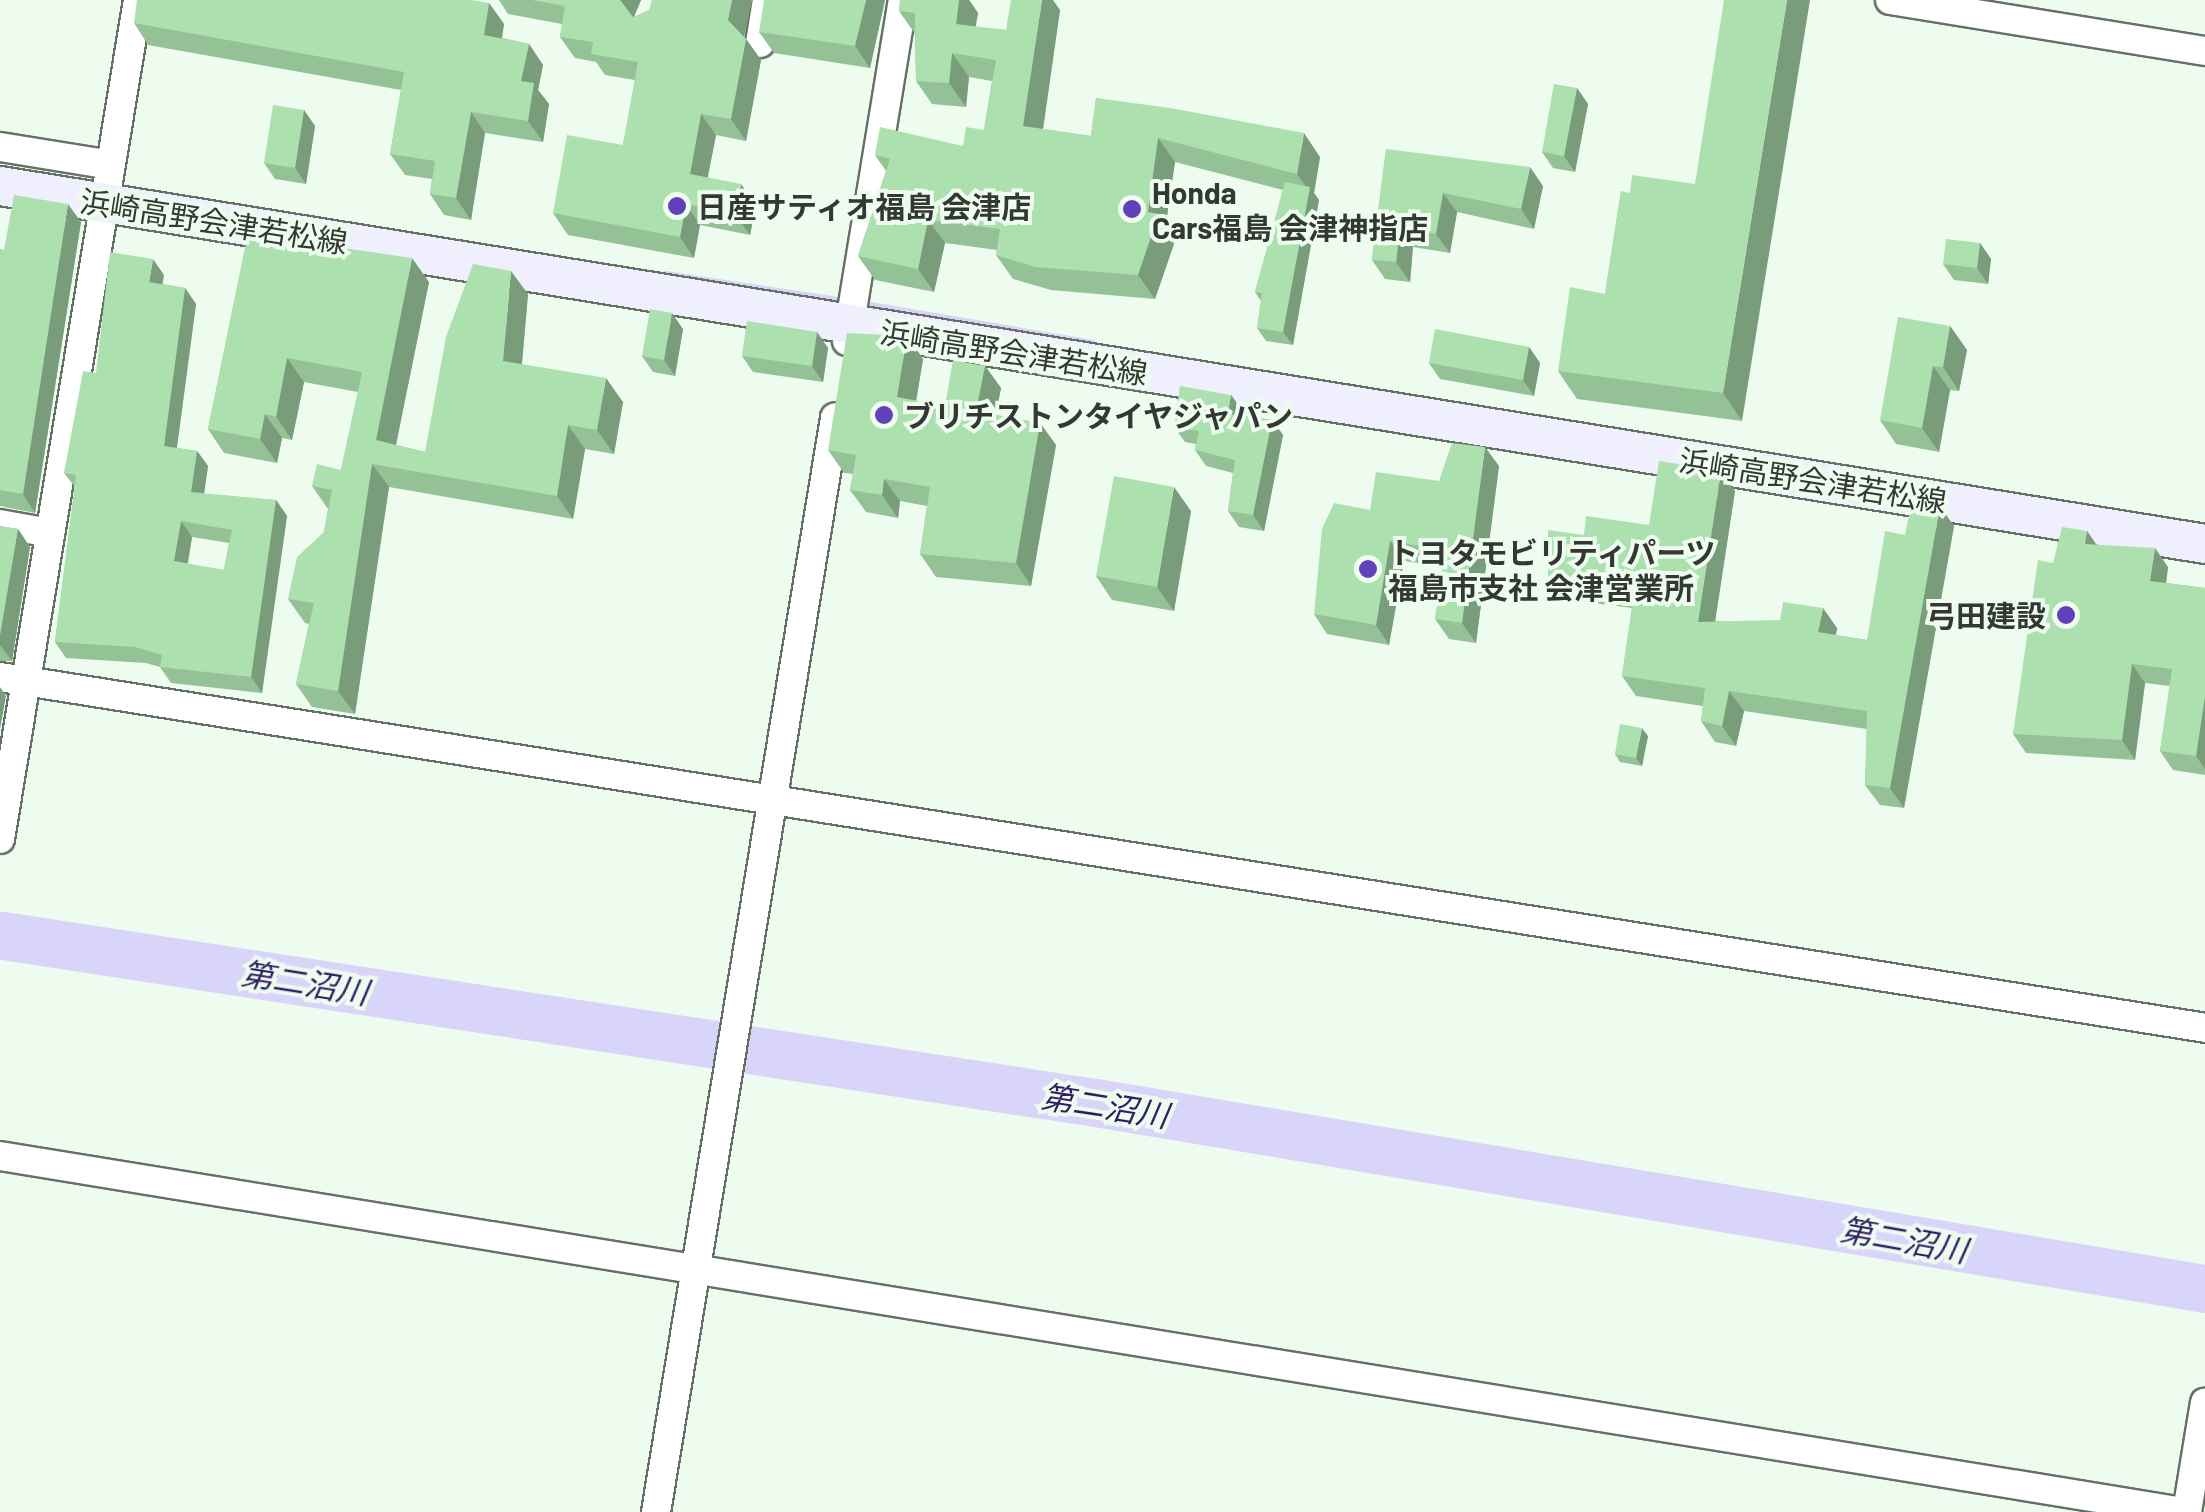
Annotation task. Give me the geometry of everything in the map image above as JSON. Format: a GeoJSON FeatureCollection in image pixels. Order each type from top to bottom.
{"type":"FeatureCollection","features":[{"type":"Feature","properties":{"kind":"main road","name":"浜崎高野会津若松線"},"geometry":{"type":"LineString","coordinates":[[0,186],[850,320],[2205,544]]}},
{"type":"Feature","properties":{"kind":"street"},"geometry":{"type":"LineString","coordinates":[[0,839],[13,679],[50,533],[101,203],[112,166],[138,0]]}},
{"type":"Feature","properties":{"kind":"street"},"geometry":{"type":"LineString","coordinates":[[760,43],[767,0]]}},
{"type":"Feature","properties":{"kind":"street"},"geometry":{"type":"LineString","coordinates":[[656,1512],[903,0]]}},
{"type":"Feature","properties":{"kind":"street"},"geometry":{"type":"LineString","coordinates":[[1890,0],[2205,50]]}},
{"type":"Feature","properties":{"kind":"street"},"geometry":{"type":"LineString","coordinates":[[0,146],[112,166]]}},
{"type":"Feature","properties":{"kind":"street"},"geometry":{"type":"LineString","coordinates":[[0,524],[50,533]]}},
{"type":"Feature","properties":{"kind":"street"},"geometry":{"type":"LineString","coordinates":[[13,679],[772,796],[2205,1028]]}},
{"type":"Feature","properties":{"kind":"street"},"geometry":{"type":"LineString","coordinates":[[0,1156],[694,1273],[2185,1512],[2205,1402]]}},
{"type":"Feature","properties":{"kind":"building"},"geometry":{"type":"Polygon","coordinates":[[[137,0],[489,3],[484,35],[529,44],[521,81],[534,83],[528,121],[471,112],[456,198],[430,194],[435,161],[390,154],[404,72],[134,23],[137,0]]]}},
{"type":"Feature","properties":{"kind":"building"},"geometry":{"type":"Polygon","coordinates":[[[532,0],[620,0],[633,17],[649,10],[652,0],[732,0],[728,20],[746,39],[731,119],[701,114],[690,174],[741,184],[735,214],[686,204],[680,237],[553,213],[567,135],[623,145],[638,62],[591,54],[593,42],[560,37],[565,6],[532,0]]]}},
{"type":"Feature","properties":{"kind":"building"},"geometry":{"type":"Polygon","coordinates":[[[764,0],[866,0],[855,46],[759,32],[764,0]]]}},
{"type":"Feature","properties":{"kind":"building"},"geometry":{"type":"Polygon","coordinates":[[[900,0],[959,0],[956,24],[1006,30],[1011,0],[1042,0],[1023,126],[1091,136],[1096,98],[1170,108],[1304,133],[1297,174],[1158,138],[1148,212],[1159,214],[1138,275],[1035,267],[996,255],[1000,229],[928,220],[918,269],[858,256],[890,159],[875,155],[880,127],[963,146],[966,127],[984,130],[996,60],[952,53],[949,83],[916,81],[915,13],[899,11],[900,0]]]}},
{"type":"Feature","properties":{"kind":"building"},"geometry":{"type":"Polygon","coordinates":[[[1724,0],[1787,0],[1723,393],[1558,371],[1570,287],[1605,294],[1621,191],[1630,193],[1632,175],[1695,184],[1724,0]]]}},
{"type":"Feature","properties":{"kind":"building"},"geometry":{"type":"Polygon","coordinates":[[[1554,84],[1577,88],[1564,156],[1542,152],[1554,84]]]}},
{"type":"Feature","properties":{"kind":"building"},"geometry":{"type":"Polygon","coordinates":[[[273,105],[304,110],[295,168],[264,163],[273,105]]]}},
{"type":"Feature","properties":{"kind":"building"},"geometry":{"type":"Polygon","coordinates":[[[1386,149],[1530,167],[1521,209],[1443,193],[1436,234],[1400,228],[1396,262],[1372,260],[1386,149]]]}},
{"type":"Feature","properties":{"kind":"building"},"geometry":{"type":"Polygon","coordinates":[[[1285,182],[1310,187],[1283,332],[1257,328],[1262,293],[1255,292],[1285,182]]]}},
{"type":"Feature","properties":{"kind":"building"},"geometry":{"type":"Polygon","coordinates":[[[14,195],[68,204],[23,494],[0,490],[0,249],[4,250],[14,195]]]}},
{"type":"Feature","properties":{"kind":"building"},"geometry":{"type":"Polygon","coordinates":[[[248,234],[412,258],[376,440],[425,452],[446,337],[473,264],[511,271],[503,361],[606,378],[597,430],[568,425],[557,496],[372,464],[338,691],[296,684],[314,603],[288,599],[297,557],[324,532],[332,490],[312,486],[317,464],[341,470],[362,372],[287,358],[276,417],[265,414],[260,439],[208,429],[248,234]]]}},
{"type":"Feature","properties":{"kind":"building"},"geometry":{"type":"Polygon","coordinates":[[[1946,239],[1980,243],[1977,268],[1943,264],[1946,239]]]}},
{"type":"Feature","properties":{"kind":"building"},"geometry":{"type":"Polygon","coordinates":[[[110,252],[153,259],[149,282],[185,288],[164,446],[197,451],[191,492],[276,500],[251,677],[160,667],[162,655],[135,647],[55,642],[76,475],[64,473],[83,371],[96,373],[110,252]],[[181,521],[174,561],[224,570],[232,530],[181,521]]]}},
{"type":"Feature","properties":{"kind":"building"},"geometry":{"type":"Polygon","coordinates":[[[650,309],[672,313],[664,360],[642,356],[650,309]]]}},
{"type":"Feature","properties":{"kind":"building"},"geometry":{"type":"Polygon","coordinates":[[[1898,317],[1950,326],[1943,367],[1933,366],[1922,428],[1880,420],[1898,317]]]}},
{"type":"Feature","properties":{"kind":"building"},"geometry":{"type":"Polygon","coordinates":[[[747,321],[817,332],[812,366],[742,356],[747,321]]]}},
{"type":"Feature","properties":{"kind":"building"},"geometry":{"type":"Polygon","coordinates":[[[1435,329],[1529,347],[1523,380],[1429,363],[1435,329]]]}},
{"type":"Feature","properties":{"kind":"building"},"geometry":{"type":"Polygon","coordinates":[[[847,333],[907,336],[897,397],[945,406],[953,360],[985,366],[976,411],[1040,423],[1016,563],[920,554],[930,487],[884,479],[882,495],[850,490],[856,455],[828,450],[847,333]]]}},
{"type":"Feature","properties":{"kind":"building"},"geometry":{"type":"Polygon","coordinates":[[[1180,386],[1231,395],[1228,414],[1272,420],[1253,515],[1228,511],[1235,460],[1195,450],[1199,431],[1174,427],[1180,386]]]}},
{"type":"Feature","properties":{"kind":"building"},"geometry":{"type":"Polygon","coordinates":[[[1452,443],[1485,447],[1462,623],[1435,619],[1445,550],[1390,541],[1376,625],[1314,614],[1322,529],[1334,503],[1370,510],[1376,472],[1439,481],[1452,443]]]}},
{"type":"Feature","properties":{"kind":"building"},"geometry":{"type":"Polygon","coordinates":[[[1659,461],[1721,471],[1698,622],[1780,620],[1783,602],[1823,608],[1818,632],[1867,640],[1885,531],[1905,535],[1912,501],[1940,506],[1890,788],[1865,785],[1867,711],[1729,691],[1722,726],[1701,721],[1705,688],[1622,676],[1635,590],[1548,578],[1548,530],[1584,535],[1586,516],[1649,525],[1659,461]]]}},
{"type":"Feature","properties":{"kind":"building"},"geometry":{"type":"Polygon","coordinates":[[[1114,476],[1174,487],[1157,587],[1096,576],[1114,476]]]}},
{"type":"Feature","properties":{"kind":"building"},"geometry":{"type":"Polygon","coordinates":[[[0,526],[18,529],[0,635],[0,526]]]}},
{"type":"Feature","properties":{"kind":"building"},"geometry":{"type":"Polygon","coordinates":[[[2062,527],[2087,531],[2085,544],[2155,548],[2150,581],[2205,588],[2205,696],[2196,756],[2160,751],[2172,669],[2132,664],[2122,740],[2013,734],[2038,560],[2053,563],[2062,527]]]}},
{"type":"Feature","properties":{"kind":"building"},"geometry":{"type":"Polygon","coordinates":[[[1620,724],[1642,728],[1636,758],[1615,754],[1620,724]]]}},
{"type":"Feature","properties":{"kind":"waterway"},"geometry":{"type":"LineString","coordinates":[[666,275],[845,302]]}},
{"type":"Feature","properties":{"kind":"waterway"},"geometry":{"type":"LineString","coordinates":[[859,304],[1092,344]]}},
{"type":"Feature","properties":{"kind":"waterway","name":"第二沼川"},"geometry":{"type":"LineString","coordinates":[[3,936],[1096,1103],[2205,1289]]}},
{"type":"Feature","properties":{"kind":"place","name":"日産サティオ福島 会津店"},"geometry":{"type":"Point","coordinates":[677,206]}},
{"type":"Feature","properties":{"kind":"place","name":"Honda Cars福島 会津神指店"},"geometry":{"type":"Point","coordinates":[1132,209]}},
{"type":"Feature","properties":{"kind":"place","name":"ブリチストンタイヤジャパン"},"geometry":{"type":"Point","coordinates":[884,415]}},
{"type":"Feature","properties":{"kind":"place","name":"トヨタモビリティパーツ 福島市支社 会津営業所"},"geometry":{"type":"Point","coordinates":[1368,569]}},
{"type":"Feature","properties":{"kind":"place","name":"弓田建設"},"geometry":{"type":"Point","coordinates":[2066,615]}}]}
